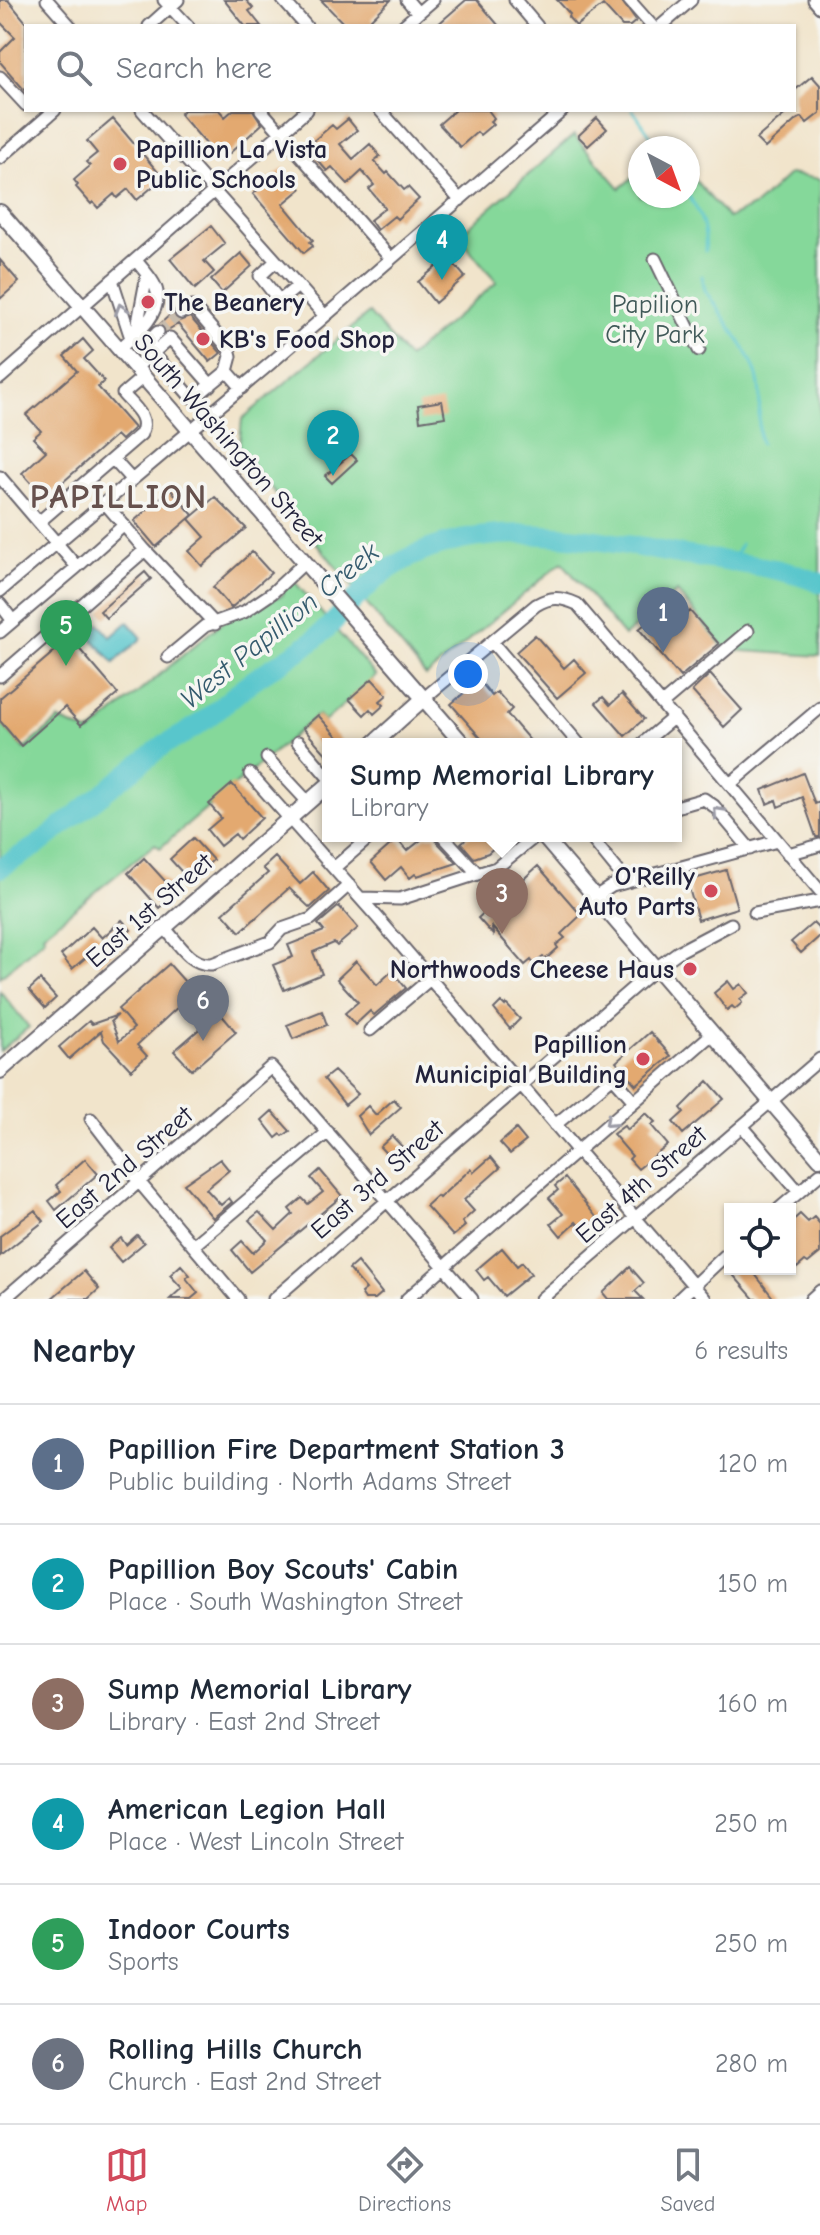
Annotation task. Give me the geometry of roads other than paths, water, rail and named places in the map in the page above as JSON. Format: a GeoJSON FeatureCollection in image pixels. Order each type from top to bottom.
{"type":"FeatureCollection","features":[{"type":"Feature","properties":{"kind":"main road","name":"South Washington Street"},"geometry":{"type":"LineString","coordinates":[[0,212],[458,738]]}},
{"type":"Feature","properties":{"kind":"main road"},"geometry":{"type":"LineString","coordinates":[[380,738],[423,699]]}},
{"type":"Feature","properties":{"kind":"main road","name":"East 1st Street"},"geometry":{"type":"LineString","coordinates":[[0,1071],[322,790]]}},
{"type":"Feature","properties":{"kind":"main road"},"geometry":{"type":"LineString","coordinates":[[548,842],[820,1159]]}},
{"type":"Feature","properties":{"kind":"street"},"geometry":{"type":"LineString","coordinates":[[47,0],[68,24]]}},
{"type":"Feature","properties":{"kind":"street"},"geometry":{"type":"LineString","coordinates":[[283,0],[304,24]]}},
{"type":"Feature","properties":{"kind":"street"},"geometry":{"type":"LineString","coordinates":[[407,0],[418,13]]}},
{"type":"Feature","properties":{"kind":"street"},"geometry":{"type":"LineString","coordinates":[[405,24],[433,0]]}},
{"type":"Feature","properties":{"kind":"street"},"geometry":{"type":"LineString","coordinates":[[515,0],[535,24]]}},
{"type":"Feature","properties":{"kind":"street"},"geometry":{"type":"LineString","coordinates":[[629,0],[650,24]]}},
{"type":"Feature","properties":{"kind":"street"},"geometry":{"type":"LineString","coordinates":[[663,24],[691,0]]}},
{"type":"Feature","properties":{"kind":"street"},"geometry":{"type":"LineString","coordinates":[[814,0],[820,7]]}},
{"type":"Feature","properties":{"kind":"street"},"geometry":{"type":"LineString","coordinates":[[151,24],[171,2],[187,24]]}},
{"type":"Feature","properties":{"kind":"street"},"geometry":{"type":"LineString","coordinates":[[0,77],[24,103]]}},
{"type":"Feature","properties":{"kind":"street"},"geometry":{"type":"LineString","coordinates":[[32,112],[41,122]]}},
{"type":"Feature","properties":{"kind":"street"},"geometry":{"type":"LineString","coordinates":[[0,158],[53,112]]}},
{"type":"Feature","properties":{"kind":"street"},"geometry":{"type":"LineString","coordinates":[[144,112],[325,316]]}},
{"type":"Feature","properties":{"kind":"street"},"geometry":{"type":"LineString","coordinates":[[263,112],[391,259]]}},
{"type":"Feature","properties":{"kind":"street"},"geometry":{"type":"LineString","coordinates":[[0,378],[305,112]]}},
{"type":"Feature","properties":{"kind":"street"},"geometry":{"type":"LineString","coordinates":[[382,112],[460,200]]}},
{"type":"Feature","properties":{"kind":"street"},"geometry":{"type":"LineString","coordinates":[[0,591],[242,388],[561,112]]}},
{"type":"Feature","properties":{"kind":"street"},"geometry":{"type":"LineString","coordinates":[[655,259],[699,350]]}},
{"type":"Feature","properties":{"kind":"street"},"geometry":{"type":"LineString","coordinates":[[119,349],[134,336],[147,275],[136,260]]}},
{"type":"Feature","properties":{"kind":"street"},"geometry":{"type":"LineString","coordinates":[[276,261],[260,276],[278,299],[298,286]]}},
{"type":"Feature","properties":{"kind":"street"},"geometry":{"type":"LineString","coordinates":[[112,280],[134,336]]}},
{"type":"Feature","properties":{"kind":"street"},"geometry":{"type":"LineString","coordinates":[[158,332],[150,340],[153,353],[188,395],[194,397],[211,385],[227,371],[231,356],[229,349],[193,307],[181,313]]}},
{"type":"Feature","properties":{"kind":"street"},"geometry":{"type":"LineString","coordinates":[[39,522],[141,434],[145,423],[123,394],[153,353],[170,338],[211,385]]}},
{"type":"Feature","properties":{"kind":"street"},"geometry":{"type":"LineString","coordinates":[[227,371],[242,388]]}},
{"type":"Feature","properties":{"kind":"street"},"geometry":{"type":"LineString","coordinates":[[113,459],[131,479]]}},
{"type":"Feature","properties":{"kind":"street"},"geometry":{"type":"LineString","coordinates":[[0,477],[77,567]]}},
{"type":"Feature","properties":{"kind":"street"},"geometry":{"type":"LineString","coordinates":[[104,502],[215,624]]}},
{"type":"Feature","properties":{"kind":"street"},"geometry":{"type":"LineString","coordinates":[[0,632],[124,525]]}},
{"type":"Feature","properties":{"kind":"street"},"geometry":{"type":"LineString","coordinates":[[0,676],[145,550]]}},
{"type":"Feature","properties":{"kind":"street"},"geometry":{"type":"LineString","coordinates":[[168,657],[205,626],[244,612],[272,593],[304,563]]}},
{"type":"Feature","properties":{"kind":"street"},"geometry":{"type":"LineString","coordinates":[[423,699],[547,598],[562,597],[577,604],[820,891]]}},
{"type":"Feature","properties":{"kind":"street"},"geometry":{"type":"LineString","coordinates":[[0,604],[13,621]]}},
{"type":"Feature","properties":{"kind":"street"},"geometry":{"type":"LineString","coordinates":[[662,704],[748,631]]}},
{"type":"Feature","properties":{"kind":"street"},"geometry":{"type":"LineString","coordinates":[[492,642],[574,738]]}},
{"type":"Feature","properties":{"kind":"street"},"geometry":{"type":"LineString","coordinates":[[730,784],[820,708]]}},
{"type":"Feature","properties":{"kind":"street"},"geometry":{"type":"LineString","coordinates":[[649,738],[674,717]]}},
{"type":"Feature","properties":{"kind":"street"},"geometry":{"type":"LineString","coordinates":[[298,742],[322,770]]}},
{"type":"Feature","properties":{"kind":"street"},"geometry":{"type":"LineString","coordinates":[[267,758],[308,802]]}},
{"type":"Feature","properties":{"kind":"street"},"geometry":{"type":"LineString","coordinates":[[250,774],[361,898],[705,1299]]}},
{"type":"Feature","properties":{"kind":"street"},"geometry":{"type":"LineString","coordinates":[[682,805],[704,799],[714,806],[750,849]]}},
{"type":"Feature","properties":{"kind":"street"},"geometry":{"type":"LineString","coordinates":[[595,897],[612,886],[777,841]]}},
{"type":"Feature","properties":{"kind":"street"},"geometry":{"type":"LineString","coordinates":[[334,868],[364,842]]}},
{"type":"Feature","properties":{"kind":"street"},"geometry":{"type":"LineString","coordinates":[[449,842],[478,874]]}},
{"type":"Feature","properties":{"kind":"street"},"geometry":{"type":"LineString","coordinates":[[361,898],[400,899],[478,874],[504,863],[529,842]]}},
{"type":"Feature","properties":{"kind":"street"},"geometry":{"type":"LineString","coordinates":[[594,842],[627,882]]}},
{"type":"Feature","properties":{"kind":"street"},"geometry":{"type":"LineString","coordinates":[[788,854],[820,845]]}},
{"type":"Feature","properties":{"kind":"street"},"geometry":{"type":"LineString","coordinates":[[165,928],[194,961],[203,965],[212,964],[270,942],[282,929],[311,919],[349,885]]}},
{"type":"Feature","properties":{"kind":"street"},"geometry":{"type":"LineString","coordinates":[[377,917],[400,899]]}},
{"type":"Feature","properties":{"kind":"street"},"geometry":{"type":"LineString","coordinates":[[755,913],[820,901]]}},
{"type":"Feature","properties":{"kind":"street","name":"East 3rd Street"},"geometry":{"type":"LineString","coordinates":[[274,1299],[656,968],[678,952],[731,924]]}},
{"type":"Feature","properties":{"kind":"street"},"geometry":{"type":"LineString","coordinates":[[370,1030],[430,979]]}},
{"type":"Feature","properties":{"kind":"street"},"geometry":{"type":"LineString","coordinates":[[407,1299],[712,1034]]}},
{"type":"Feature","properties":{"kind":"street","name":"East 4th Street"},"geometry":{"type":"LineString","coordinates":[[541,1299],[820,1059]]}},
{"type":"Feature","properties":{"kind":"street","name":"East 2nd Street"},"geometry":{"type":"LineString","coordinates":[[4,1299],[271,1067],[328,1132]]}},
{"type":"Feature","properties":{"kind":"street"},"geometry":{"type":"LineString","coordinates":[[555,1125],[613,1077],[634,1101]]}},
{"type":"Feature","properties":{"kind":"street"},"geometry":{"type":"LineString","coordinates":[[91,1119],[140,1183],[238,1299]]}},
{"type":"Feature","properties":{"kind":"street"},"geometry":{"type":"LineString","coordinates":[[742,1126],[799,1192]]}},
{"type":"Feature","properties":{"kind":"street"},"geometry":{"type":"LineString","coordinates":[[193,1246],[328,1132],[472,1299]]}},
{"type":"Feature","properties":{"kind":"street"},"geometry":{"type":"LineString","coordinates":[[786,1203],[820,1174]]}},
{"type":"Feature","properties":{"kind":"street"},"geometry":{"type":"LineString","coordinates":[[679,1299],[724,1256]]}},
{"type":"Feature","properties":{"kind":"street"},"geometry":{"type":"LineString","coordinates":[[811,1299],[820,1291]]}},
{"type":"Feature","properties":{"kind":"water"},"geometry":{"type":"Polygon","coordinates":[[[128,622],[142,638],[114,663],[88,634],[99,624],[111,637],[128,622]]]}},
{"type":"Feature","properties":{"kind":"waterway"},"geometry":{"type":"LineString","coordinates":[[634,112],[651,136]]}},
{"type":"Feature","properties":{"kind":"waterway"},"geometry":{"type":"LineString","coordinates":[[696,208],[705,235],[705,251]]}},
{"type":"Feature","properties":{"kind":"waterway"},"geometry":{"type":"LineString","coordinates":[[702,276],[705,290],[741,344],[757,376],[761,444]]}},
{"type":"Feature","properties":{"kind":"waterway","name":"West Papillion Creek"},"geometry":{"type":"LineString","coordinates":[[0,868],[38,845],[165,744],[197,726],[253,681],[314,640],[388,570],[423,552],[459,540],[536,534],[756,566],[820,583]]}},
{"type":"Feature","properties":{"kind":"waterway"},"geometry":{"type":"LineString","coordinates":[[732,562],[741,544]]}},
{"type":"Feature","properties":{"kind":"tunnel"},"geometry":{"type":"LineString","coordinates":[[158,332],[181,313]]}},
{"type":"Feature","properties":{"kind":"place","name":"Papillion La Vista Public Schools"},"geometry":{"type":"Point","coordinates":[120,164]}},
{"type":"Feature","properties":{"kind":"place","name":"American Legion Hall"},"geometry":{"type":"Point","coordinates":[442,280]}},
{"type":"Feature","properties":{"kind":"place","name":"The Beanery"},"geometry":{"type":"Point","coordinates":[148,302]}},
{"type":"Feature","properties":{"kind":"place","name":"KB's Food Shop"},"geometry":{"type":"Point","coordinates":[203,339]}},
{"type":"Feature","properties":{"kind":"place","name":"Papillion Boy Scouts' Cabin"},"geometry":{"type":"Point","coordinates":[333,476]}},
{"type":"Feature","properties":{"kind":"place","name":"Papillion Fire Department Station 3"},"geometry":{"type":"Point","coordinates":[663,653]}},
{"type":"Feature","properties":{"kind":"place","name":"Indoor Courts"},"geometry":{"type":"Point","coordinates":[66,666]}},
{"type":"Feature","properties":{"kind":"place","name":"O'Reilly Auto Parts"},"geometry":{"type":"Point","coordinates":[711,891]}},
{"type":"Feature","properties":{"kind":"place","name":"Sump Memorial Library"},"geometry":{"type":"Point","coordinates":[502,934]}},
{"type":"Feature","properties":{"kind":"place","name":"Northwoods Cheese Haus"},"geometry":{"type":"Point","coordinates":[690,969]}},
{"type":"Feature","properties":{"kind":"place","name":"Rolling Hills Church"},"geometry":{"type":"Point","coordinates":[203,1041]}},
{"type":"Feature","properties":{"kind":"place","name":"Papillion Municipial Building"},"geometry":{"type":"Point","coordinates":[643,1059]}},
{"type":"Feature","properties":{"kind":"district","name":"PAPILLION"},"geometry":{"type":"Point","coordinates":[119,496]}},
{"type":"Feature","properties":{"kind":"park label","name":"Papilion City Park"},"geometry":{"type":"Point","coordinates":[655,319]}}]}
